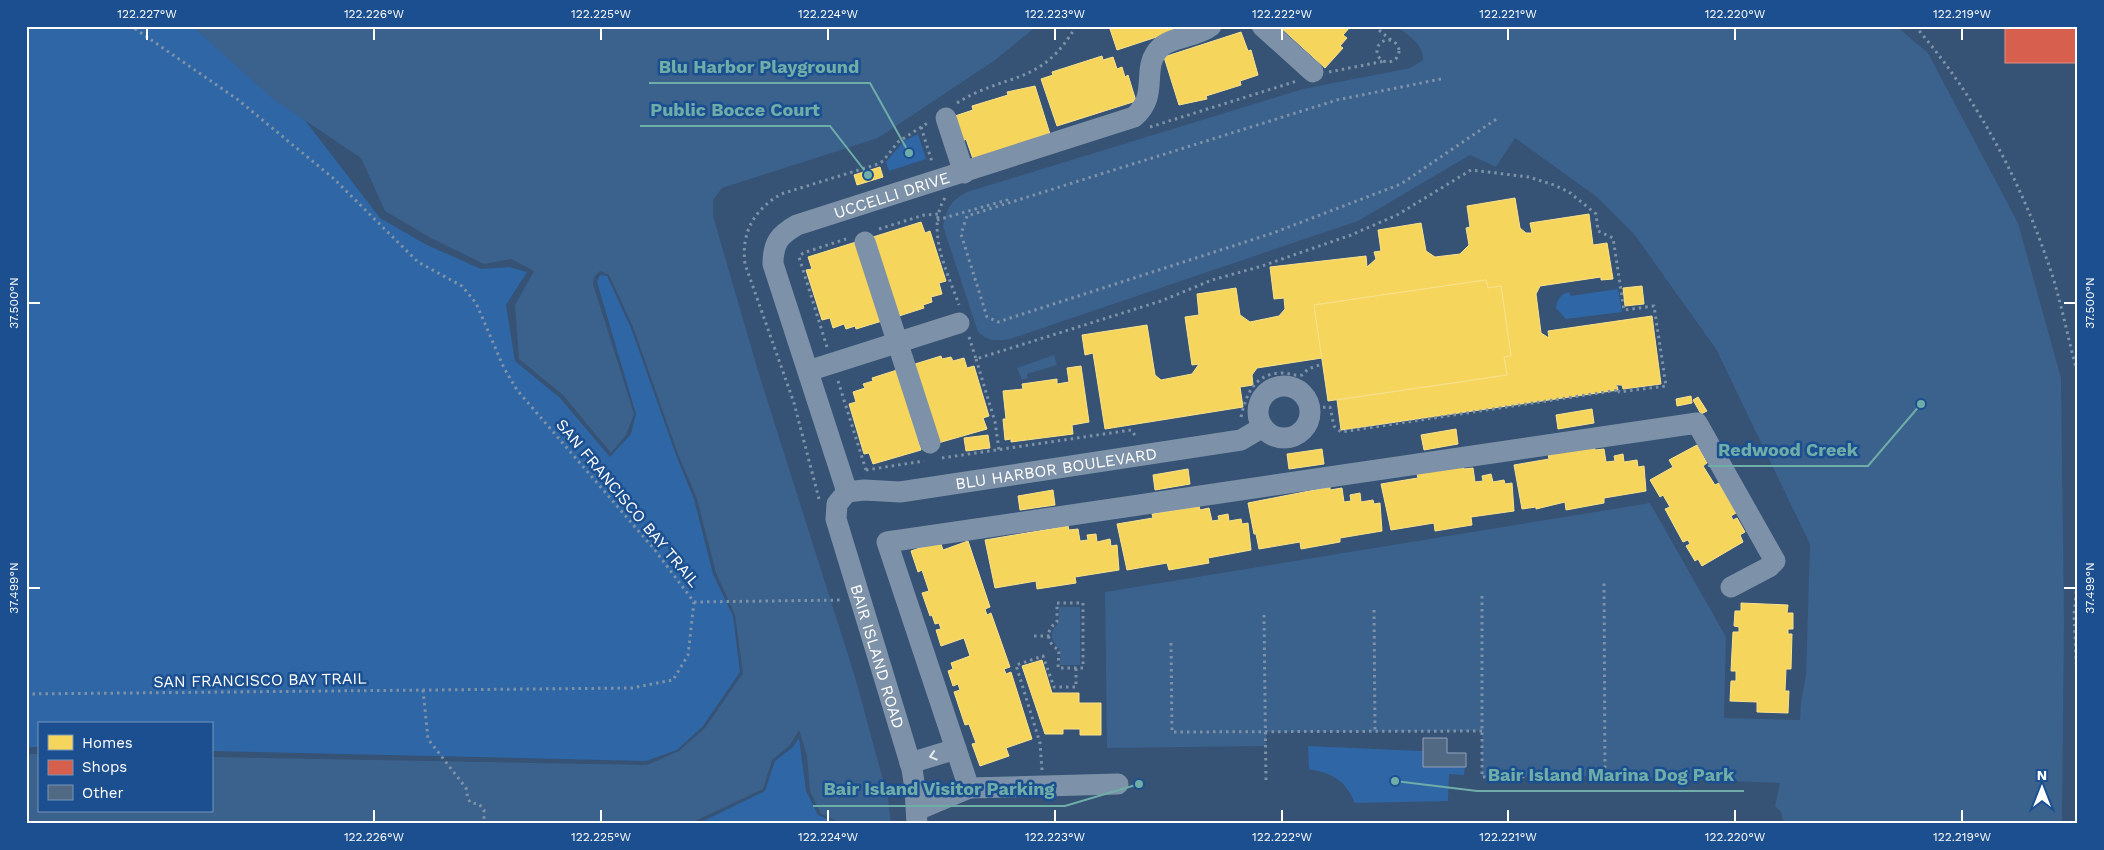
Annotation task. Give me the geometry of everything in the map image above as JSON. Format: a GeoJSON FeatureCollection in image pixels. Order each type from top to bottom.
{"type":"FeatureCollection","features":[{"type":"Feature","properties":{"kind":"street","name":"UCCELLI DRIVE"},"geometry":{"type":"LineString","coordinates":[[847,492],[773,264],[777,240],[784,233],[797,226],[1134,117],[1148,100],[1150,65],[1153,56],[1162,46],[1203,32],[1211,26]]}},
{"type":"Feature","properties":{"kind":"street"},"geometry":{"type":"LineString","coordinates":[[1262,26],[1314,75]]}},
{"type":"Feature","properties":{"kind":"street"},"geometry":{"type":"LineString","coordinates":[[946,118],[964,173]]}},
{"type":"Feature","properties":{"kind":"street"},"geometry":{"type":"LineString","coordinates":[[863,237],[897,342],[930,454]]}},
{"type":"Feature","properties":{"kind":"street"},"geometry":{"type":"LineString","coordinates":[[808,371],[962,322]]}},
{"type":"Feature","properties":{"kind":"street"},"geometry":{"type":"LineString","coordinates":[[1280,386],[1296,389],[1307,400],[1310,408],[1306,424],[1294,435],[1278,437],[1263,427],[1258,411],[1264,394],[1280,386]]}},
{"type":"Feature","properties":{"kind":"street"},"geometry":{"type":"LineString","coordinates":[[969,788],[888,542],[1698,423],[1775,561],[1769,567],[1731,587]]}},
{"type":"Feature","properties":{"kind":"street","name":"BLU HARBOR BOULEVARD"},"geometry":{"type":"LineString","coordinates":[[847,492],[864,490],[900,492],[1241,440],[1263,427]]}},
{"type":"Feature","properties":{"kind":"street","name":"BAIR ISLAND ROAD"},"geometry":{"type":"LineString","coordinates":[[847,492],[837,504],[836,519],[910,763],[915,789],[917,817]]}},
{"type":"Feature","properties":{"kind":"street"},"geometry":{"type":"LineString","coordinates":[[910,763],[956,749]]}},
{"type":"Feature","properties":{"kind":"street"},"geometry":{"type":"LineString","coordinates":[[917,817],[969,788],[1118,784]]}},
{"type":"Feature","properties":{"kind":"path","name":"SAN FRANCISCO BAY TRAIL"},"geometry":{"type":"LineString","coordinates":[[26,694],[632,688],[673,680],[688,655],[694,602],[654,549],[517,390],[504,368],[476,303],[462,286],[418,262],[333,178],[237,99],[131,26]]}},
{"type":"Feature","properties":{"kind":"path"},"geometry":{"type":"LineString","coordinates":[[1144,129],[1314,75],[1392,60],[1398,55],[1397,45],[1374,26]]}},
{"type":"Feature","properties":{"kind":"path"},"geometry":{"type":"LineString","coordinates":[[1915,26],[1943,59],[1980,112],[2017,188],[2047,257],[2078,375]]}},
{"type":"Feature","properties":{"kind":"path"},"geometry":{"type":"LineString","coordinates":[[1385,61],[1379,58],[1377,48],[1384,40],[1391,40]]}},
{"type":"Feature","properties":{"kind":"path"},"geometry":{"type":"LineString","coordinates":[[1441,79],[1337,100],[967,216],[961,234],[987,317],[998,322],[1273,233],[1401,184],[1498,118]]}},
{"type":"Feature","properties":{"kind":"path"},"geometry":{"type":"LineString","coordinates":[[921,127],[932,163]]}},
{"type":"Feature","properties":{"kind":"path"},"geometry":{"type":"LineString","coordinates":[[976,359],[1161,301],[1212,280],[1262,266],[1352,236],[1397,215],[1471,170],[1529,177],[1569,192],[1596,214],[1598,231],[1613,238],[1624,310],[1654,306],[1666,386],[1619,392],[1619,390],[1341,432],[1334,426],[1330,408],[1310,408]]}},
{"type":"Feature","properties":{"kind":"path"},"geometry":{"type":"LineString","coordinates":[[950,192],[944,199],[938,214],[938,243],[995,422],[999,450]]}},
{"type":"Feature","properties":{"kind":"path"},"geometry":{"type":"LineString","coordinates":[[937,220],[1007,200],[1008,204]]}},
{"type":"Feature","properties":{"kind":"path"},"geometry":{"type":"LineString","coordinates":[[829,353],[798,257],[803,253],[863,237],[924,215],[938,214]]}},
{"type":"Feature","properties":{"kind":"path"},"geometry":{"type":"LineString","coordinates":[[1240,422],[1246,395],[1262,378],[1276,373],[1298,376],[1322,364]]}},
{"type":"Feature","properties":{"kind":"path"},"geometry":{"type":"LineString","coordinates":[[835,373],[866,470]]}},
{"type":"Feature","properties":{"kind":"path"},"geometry":{"type":"LineString","coordinates":[[1618,385],[1619,390]]}},
{"type":"Feature","properties":{"kind":"path"},"geometry":{"type":"LineString","coordinates":[[858,472],[930,454],[999,450],[1131,430],[1136,438],[1145,436]]}},
{"type":"Feature","properties":{"kind":"path"},"geometry":{"type":"LineString","coordinates":[[2078,572],[2074,615],[2078,699]]}},
{"type":"Feature","properties":{"kind":"path"},"geometry":{"type":"LineString","coordinates":[[1482,596],[1482,776],[1605,776],[1604,582]]}},
{"type":"Feature","properties":{"kind":"path"},"geometry":{"type":"LineString","coordinates":[[694,602],[832,600]]}},
{"type":"Feature","properties":{"kind":"path"},"geometry":{"type":"LineString","coordinates":[[1083,602],[1083,668],[1076,667],[1058,668],[1058,650],[1051,644],[1050,636],[1050,628],[1057,622],[1057,603],[1083,602]]}},
{"type":"Feature","properties":{"kind":"path"},"geometry":{"type":"LineString","coordinates":[[1374,610],[1375,732]]}},
{"type":"Feature","properties":{"kind":"path"},"geometry":{"type":"LineString","coordinates":[[1264,615],[1266,783]]}},
{"type":"Feature","properties":{"kind":"path"},"geometry":{"type":"LineString","coordinates":[[1034,636],[1050,636]]}},
{"type":"Feature","properties":{"kind":"path"},"geometry":{"type":"LineString","coordinates":[[1171,643],[1172,732],[1482,731]]}},
{"type":"Feature","properties":{"kind":"path"},"geometry":{"type":"LineString","coordinates":[[1043,785],[1040,743],[1016,665],[1043,656],[1054,687],[1076,687],[1076,667]]}},
{"type":"Feature","properties":{"kind":"path"},"geometry":{"type":"LineString","coordinates":[[423,690],[428,739],[466,788],[468,799],[471,803],[479,804],[484,810],[484,824]]}},
{"type":"Feature","properties":{"kind":"shaded area"},"geometry":{"type":"Polygon","coordinates":[[[26,26],[226,26],[242,38],[380,218],[427,245],[481,269],[509,267],[527,272],[506,305],[515,361],[560,398],[610,457],[631,434],[636,414],[597,282],[600,275],[607,276],[631,328],[676,455],[694,499],[713,574],[733,616],[740,672],[703,726],[677,750],[646,761],[212,751],[212,722],[38,722],[38,747],[26,747],[26,26]]]}},
{"type":"Feature","properties":{"kind":"shaded area"},"geometry":{"type":"Polygon","coordinates":[[[192,26],[1037,26],[995,60],[878,138],[722,188],[713,200],[713,216],[759,374],[855,677],[888,798],[891,824],[844,824],[821,814],[810,791],[807,756],[799,730],[790,745],[772,760],[763,789],[689,824],[26,824],[26,754],[38,754],[38,812],[212,812],[212,757],[647,765],[679,751],[705,728],[743,673],[735,615],[716,573],[697,499],[678,454],[633,327],[609,275],[600,271],[594,277],[593,284],[634,414],[626,435],[611,453],[563,395],[519,359],[515,305],[534,271],[511,259],[484,264],[429,237],[385,211],[361,158],[273,99],[192,26]]]}},
{"type":"Feature","properties":{"kind":"shaded area"},"geometry":{"type":"Polygon","coordinates":[[[1396,26],[1896,26],[1928,53],[2018,223],[2061,378],[2064,619],[2062,824],[1784,824],[1781,812],[1775,806],[1780,783],[1605,776],[1482,777],[1482,731],[1266,732],[1266,746],[1107,748],[1105,592],[1650,503],[1726,637],[1724,718],[1800,720],[1801,701],[1806,675],[1810,544],[1716,349],[1634,234],[1597,197],[1515,138],[1496,167],[1470,155],[1358,221],[1010,339],[993,340],[986,338],[978,332],[943,226],[950,206],[957,199],[967,192],[1303,89],[1410,68],[1423,60],[1421,49],[1414,40],[1396,26]]]}},
{"type":"Feature","properties":{"kind":"shaded area"},"geometry":{"type":"Polygon","coordinates":[[[918,134],[926,159],[889,171],[886,162],[904,141],[918,134]]]}},
{"type":"Feature","properties":{"kind":"shaded area"},"geometry":{"type":"Polygon","coordinates":[[[1618,289],[1622,312],[1566,319],[1556,308],[1560,297],[1569,292],[1571,296],[1618,289]]]}},
{"type":"Feature","properties":{"kind":"shaded area"},"geometry":{"type":"Polygon","coordinates":[[[1054,355],[1057,365],[1027,374],[1028,378],[1022,380],[1017,368],[1054,355]]]}},
{"type":"Feature","properties":{"kind":"shaded area"},"geometry":{"type":"Polygon","coordinates":[[[1059,607],[1080,607],[1080,665],[1060,665],[1060,649],[1054,643],[1052,636],[1053,629],[1059,623],[1059,607]]]}},
{"type":"Feature","properties":{"kind":"shaded area"},"geometry":{"type":"Polygon","coordinates":[[[799,738],[806,791],[818,815],[839,824],[697,824],[765,791],[775,761],[793,747],[799,738]]]}},
{"type":"Feature","properties":{"kind":"shaded area"},"geometry":{"type":"Polygon","coordinates":[[[1308,746],[1466,753],[1464,775],[1449,774],[1448,801],[1355,803],[1347,788],[1337,779],[1325,773],[1309,769],[1308,746]]]}},
{"type":"Feature","properties":{"kind":"building: Homes"},"geometry":{"type":"Polygon","coordinates":[[[1109,26],[1190,26],[1117,50],[1109,26]]]}},
{"type":"Feature","properties":{"kind":"building: Homes"},"geometry":{"type":"Polygon","coordinates":[[[1279,26],[1351,26],[1343,35],[1347,38],[1340,46],[1343,48],[1325,68],[1279,26]]]}},
{"type":"Feature","properties":{"kind":"building: Homes"},"geometry":{"type":"Polygon","coordinates":[[[1241,32],[1248,51],[1251,50],[1258,75],[1240,81],[1241,85],[1206,96],[1207,99],[1179,105],[1164,57],[1241,32]]]}},
{"type":"Feature","properties":{"kind":"building: Homes"},"geometry":{"type":"Polygon","coordinates":[[[1102,56],[1103,60],[1113,57],[1117,69],[1122,67],[1125,77],[1128,75],[1136,101],[1057,126],[1041,79],[1053,75],[1052,72],[1102,56]]]}},
{"type":"Feature","properties":{"kind":"building: Homes"},"geometry":{"type":"Polygon","coordinates":[[[1035,86],[1050,134],[973,159],[966,139],[963,141],[955,116],[973,110],[972,106],[1008,95],[1007,92],[1035,86]]]}},
{"type":"Feature","properties":{"kind":"building: Homes"},"geometry":{"type":"Polygon","coordinates":[[[880,167],[883,177],[857,185],[854,175],[880,167]]]}},
{"type":"Feature","properties":{"kind":"building: Homes"},"geometry":{"type":"Polygon","coordinates":[[[1515,198],[1520,228],[1526,233],[1532,233],[1530,223],[1589,214],[1593,245],[1607,243],[1613,279],[1601,280],[1601,277],[1540,286],[1536,294],[1541,333],[1549,338],[1548,331],[1652,316],[1661,384],[1623,389],[1622,385],[1617,385],[1618,390],[1341,430],[1337,400],[1507,375],[1504,357],[1511,356],[1501,286],[1488,288],[1486,280],[1314,305],[1322,358],[1257,368],[1252,375],[1253,385],[1240,387],[1243,407],[1105,429],[1093,353],[1085,355],[1082,335],[1147,325],[1155,375],[1161,380],[1192,374],[1199,364],[1192,365],[1185,317],[1199,315],[1197,294],[1236,288],[1240,315],[1250,322],[1279,316],[1285,309],[1284,298],[1274,299],[1270,267],[1366,256],[1367,267],[1376,259],[1374,252],[1381,251],[1378,230],[1421,223],[1426,251],[1435,257],[1460,254],[1469,245],[1466,228],[1470,227],[1467,206],[1515,198]]]}},
{"type":"Feature","properties":{"kind":"building: Homes"},"geometry":{"type":"Polygon","coordinates":[[[921,222],[925,233],[930,231],[946,281],[939,283],[942,294],[931,297],[932,302],[923,305],[924,308],[899,316],[873,237],[921,222]]]}},
{"type":"Feature","properties":{"kind":"building: Homes"},"geometry":{"type":"Polygon","coordinates":[[[856,242],[882,321],[856,329],[855,326],[846,329],[844,324],[833,328],[830,318],[822,320],[806,270],[812,269],[808,257],[856,242]]]}},
{"type":"Feature","properties":{"kind":"building: Homes"},"geometry":{"type":"Polygon","coordinates":[[[1486,280],[1488,288],[1501,286],[1511,356],[1504,357],[1507,375],[1328,401],[1314,305],[1486,280]]]}},
{"type":"Feature","properties":{"kind":"building: Homes"},"geometry":{"type":"Polygon","coordinates":[[[1642,286],[1644,304],[1625,306],[1623,288],[1642,286]]]}},
{"type":"Feature","properties":{"kind":"building: Homes"},"geometry":{"type":"Polygon","coordinates":[[[941,356],[942,359],[951,357],[953,361],[964,358],[967,368],[974,366],[989,416],[983,418],[987,429],[938,443],[915,364],[941,356]]]}},
{"type":"Feature","properties":{"kind":"building: Homes"},"geometry":{"type":"Polygon","coordinates":[[[1081,366],[1089,422],[1072,425],[1073,434],[1011,442],[1011,439],[1005,440],[1003,419],[1006,419],[1003,391],[1023,389],[1022,384],[1057,379],[1057,384],[1069,382],[1067,368],[1081,366]]]}},
{"type":"Feature","properties":{"kind":"building: Homes"},"geometry":{"type":"Polygon","coordinates":[[[897,370],[921,450],[873,464],[869,453],[864,454],[849,404],[856,402],[853,392],[865,388],[863,384],[873,381],[872,378],[897,370]]]}},
{"type":"Feature","properties":{"kind":"building: Homes"},"geometry":{"type":"Polygon","coordinates":[[[1691,396],[1692,403],[1677,406],[1676,399],[1691,396]]]}},
{"type":"Feature","properties":{"kind":"building: Homes"},"geometry":{"type":"Polygon","coordinates":[[[1698,397],[1707,411],[1701,414],[1693,400],[1698,397]]]}},
{"type":"Feature","properties":{"kind":"building: Homes"},"geometry":{"type":"Polygon","coordinates":[[[1592,409],[1594,423],[1558,429],[1556,415],[1592,409]]]}},
{"type":"Feature","properties":{"kind":"building: Homes"},"geometry":{"type":"Polygon","coordinates":[[[1456,429],[1458,444],[1424,450],[1421,435],[1456,429]]]}},
{"type":"Feature","properties":{"kind":"building: Homes"},"geometry":{"type":"Polygon","coordinates":[[[988,435],[990,448],[966,451],[964,438],[988,435]]]}},
{"type":"Feature","properties":{"kind":"building: Homes"},"geometry":{"type":"Polygon","coordinates":[[[1697,445],[1707,463],[1703,466],[1715,485],[1719,483],[1736,513],[1731,516],[1733,520],[1737,518],[1745,532],[1740,535],[1743,542],[1702,566],[1698,559],[1695,561],[1686,546],[1690,544],[1688,540],[1683,542],[1665,509],[1670,507],[1663,495],[1660,497],[1650,480],[1673,467],[1669,460],[1697,445]]]}},
{"type":"Feature","properties":{"kind":"building: Homes"},"geometry":{"type":"Polygon","coordinates":[[[1594,446],[1595,450],[1604,449],[1606,462],[1615,461],[1614,456],[1623,454],[1624,462],[1637,460],[1638,467],[1644,466],[1646,491],[1604,498],[1604,503],[1566,510],[1565,502],[1536,509],[1536,507],[1522,509],[1514,465],[1549,459],[1548,454],[1594,446]]]}},
{"type":"Feature","properties":{"kind":"building: Homes"},"geometry":{"type":"Polygon","coordinates":[[[1322,449],[1324,464],[1289,469],[1287,454],[1322,449]]]}},
{"type":"Feature","properties":{"kind":"building: Homes"},"geometry":{"type":"Polygon","coordinates":[[[1463,466],[1464,469],[1473,468],[1475,482],[1483,481],[1482,476],[1491,474],[1493,482],[1504,480],[1505,484],[1512,483],[1514,511],[1471,517],[1472,525],[1435,531],[1434,523],[1391,530],[1381,484],[1418,478],[1417,474],[1463,466]]]}},
{"type":"Feature","properties":{"kind":"building: Homes"},"geometry":{"type":"Polygon","coordinates":[[[1188,469],[1190,484],[1155,490],[1153,475],[1188,469]]]}},
{"type":"Feature","properties":{"kind":"building: Homes"},"geometry":{"type":"Polygon","coordinates":[[[1330,487],[1330,490],[1342,488],[1344,502],[1351,501],[1350,495],[1360,493],[1361,502],[1373,500],[1374,504],[1380,503],[1382,531],[1340,538],[1340,542],[1301,549],[1300,542],[1259,549],[1248,503],[1330,487]]]}},
{"type":"Feature","properties":{"kind":"building: Homes"},"geometry":{"type":"Polygon","coordinates":[[[1053,490],[1055,505],[1020,510],[1018,496],[1053,490]]]}},
{"type":"Feature","properties":{"kind":"building: Homes"},"geometry":{"type":"Polygon","coordinates":[[[1199,506],[1200,510],[1209,508],[1212,521],[1219,520],[1218,516],[1228,514],[1229,521],[1241,519],[1242,524],[1248,523],[1251,550],[1208,558],[1209,563],[1169,570],[1167,563],[1127,570],[1117,524],[1153,518],[1152,514],[1199,506]]]}},
{"type":"Feature","properties":{"kind":"building: Homes"},"geometry":{"type":"Polygon","coordinates":[[[1068,526],[1069,530],[1078,529],[1080,541],[1088,540],[1087,535],[1096,534],[1097,542],[1110,539],[1111,546],[1117,545],[1119,570],[1075,577],[1076,583],[1037,589],[1036,581],[995,588],[985,540],[1068,526]]]}},
{"type":"Feature","properties":{"kind":"building: Homes"},"geometry":{"type":"Polygon","coordinates":[[[940,541],[943,550],[968,541],[990,607],[985,609],[987,615],[991,613],[1010,667],[1004,669],[1006,674],[1011,672],[1032,739],[1006,748],[1009,756],[980,766],[972,744],[976,743],[969,724],[965,725],[954,692],[960,690],[958,684],[953,686],[948,671],[953,669],[951,663],[970,656],[964,638],[941,646],[936,630],[941,629],[939,623],[935,624],[932,615],[930,616],[922,593],[929,591],[922,570],[918,572],[911,551],[940,541]]]}},
{"type":"Feature","properties":{"kind":"building: Homes"},"geometry":{"type":"Polygon","coordinates":[[[1741,603],[1788,605],[1787,613],[1793,613],[1793,629],[1788,629],[1788,634],[1792,634],[1791,669],[1786,669],[1785,691],[1789,691],[1788,713],[1757,712],[1757,702],[1730,701],[1731,681],[1736,681],[1736,671],[1731,671],[1733,632],[1739,632],[1739,627],[1734,626],[1735,611],[1741,611],[1741,603]]]}},
{"type":"Feature","properties":{"kind":"building: Homes"},"geometry":{"type":"Polygon","coordinates":[[[1042,660],[1052,693],[1079,693],[1079,703],[1101,703],[1101,735],[1080,735],[1080,729],[1063,729],[1063,734],[1045,734],[1022,666],[1042,660]]]}},
{"type":"Feature","properties":{"kind":"building: Shops"},"geometry":{"type":"Polygon","coordinates":[[[2005,26],[2078,26],[2078,63],[2005,63],[2005,26]]]}},
{"type":"Feature","properties":{"kind":"building: Other"},"geometry":{"type":"Polygon","coordinates":[[[1423,738],[1447,738],[1447,753],[1466,753],[1466,767],[1423,767],[1423,738]]]}},
{"type":"Feature","properties":{"kind":"place","name":"Blu Harbor Playground"},"geometry":{"type":"Point","coordinates":[909,153]}},
{"type":"Feature","properties":{"kind":"place","name":"Public Bocce Court"},"geometry":{"type":"Point","coordinates":[868,175]}},
{"type":"Feature","properties":{"kind":"place","name":"Redwood Creek"},"geometry":{"type":"Point","coordinates":[1921,404]}},
{"type":"Feature","properties":{"kind":"place","name":"Bair Island Marina Dog Park"},"geometry":{"type":"Point","coordinates":[1395,781]}},
{"type":"Feature","properties":{"kind":"place","name":"Bair Island Visitor Parking"},"geometry":{"type":"Point","coordinates":[1139,784]}}]}
